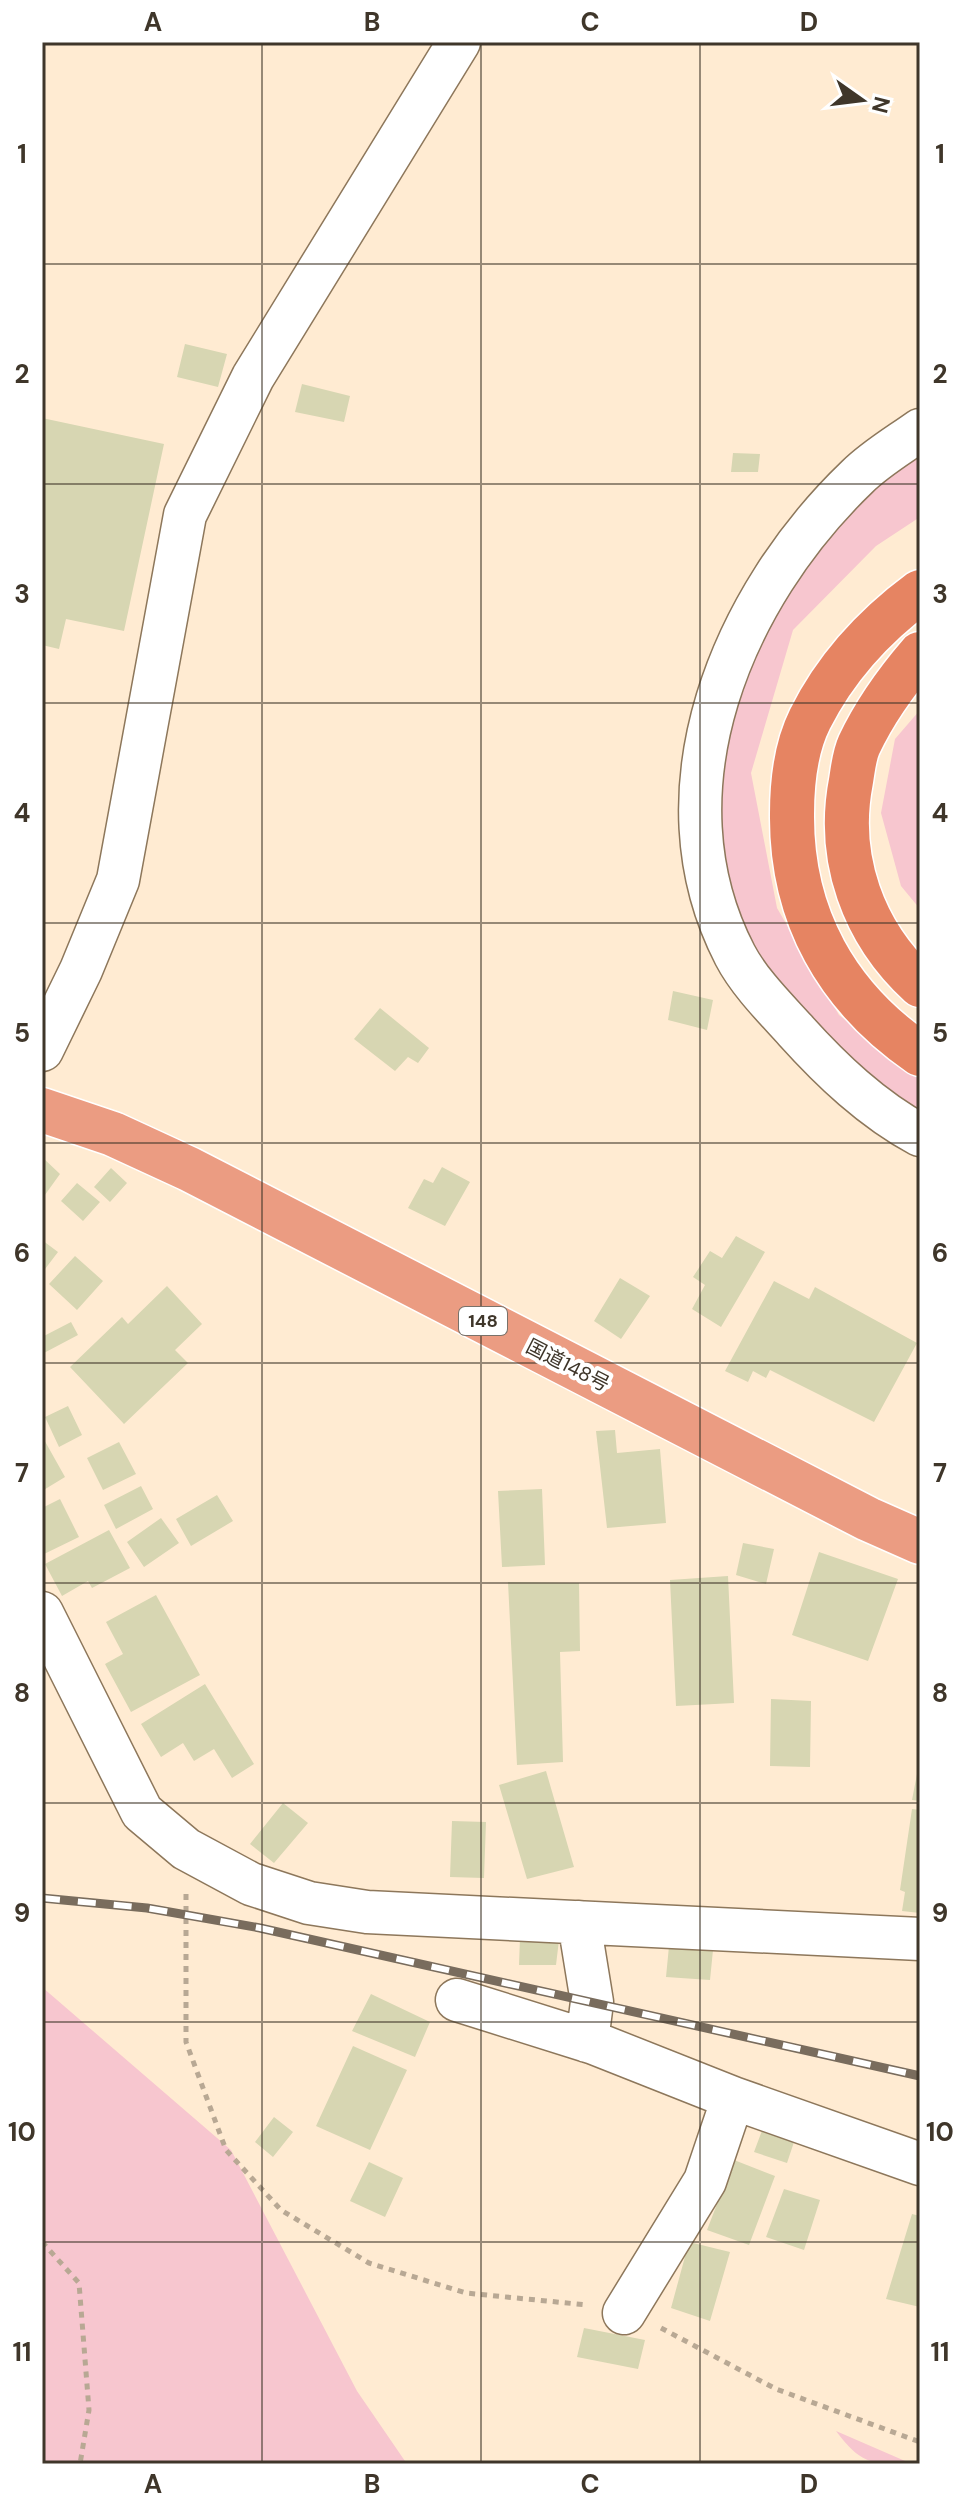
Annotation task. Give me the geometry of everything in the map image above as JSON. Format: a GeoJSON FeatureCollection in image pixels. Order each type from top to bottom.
{"type":"FeatureCollection","features":[{"type":"Feature","properties":{"kind":"highway"},"geometry":{"type":"LineString","coordinates":[[920,592],[893,611],[846,659],[809,721],[792,784],[792,851],[807,917],[840,978],[885,1030],[920,1054]]}},
{"type":"Feature","properties":{"kind":"highway"},"geometry":{"type":"LineString","coordinates":[[920,654],[886,694],[857,749],[846,808],[849,862],[866,917],[903,970],[920,985]]}},
{"type":"Feature","properties":{"kind":"highway","name":"国道148号"},"geometry":{"type":"LineString","coordinates":[[42,1110],[113,1134],[189,1169],[868,1519],[920,1542]]}},
{"type":"Feature","properties":{"kind":"street"},"geometry":{"type":"LineString","coordinates":[[42,1050],[81,970],[118,880],[185,515],[253,377],[459,42]]}},
{"type":"Feature","properties":{"kind":"street"},"geometry":{"type":"LineString","coordinates":[[920,430],[858,476],[802,538],[760,600],[723,682],[708,726],[699,774],[700,827],[710,897],[736,957],[823,1062],[888,1118],[920,1135]]}},
{"type":"Feature","properties":{"kind":"street"},"geometry":{"type":"LineString","coordinates":[[42,1613],[142,1812],[186,1849],[251,1884],[309,1903],[367,1912],[920,1939]]}},
{"type":"Feature","properties":{"kind":"street"},"geometry":{"type":"LineString","coordinates":[[579,1922],[592,2002],[587,2041]]}},
{"type":"Feature","properties":{"kind":"street"},"geometry":{"type":"LineString","coordinates":[[457,2000],[587,2041],[733,2098],[920,2164]]}},
{"type":"Feature","properties":{"kind":"street"},"geometry":{"type":"LineString","coordinates":[[624,2313],[705,2181],[733,2098]]}},
{"type":"Feature","properties":{"kind":"path"},"geometry":{"type":"LineString","coordinates":[[186,1849],[186,2042],[226,2150],[281,2210],[369,2263],[466,2293],[585,2304],[624,2313],[673,2333],[776,2389],[920,2442]]}},
{"type":"Feature","properties":{"kind":"path"},"geometry":{"type":"LineString","coordinates":[[42,2242],[79,2283],[89,2410],[80,2464]]}},
{"type":"Feature","properties":{"kind":"shaded area"},"geometry":{"type":"Polygon","coordinates":[[[920,446],[920,517],[876,546],[793,630],[751,773],[777,908],[839,1015],[920,1075],[920,1113],[892,1102],[751,955],[725,898],[712,810],[747,648],[856,499],[920,446]]]}},
{"type":"Feature","properties":{"kind":"shaded area"},"geometry":{"type":"Polygon","coordinates":[[[920,710],[920,909],[901,886],[881,813],[895,739],[920,710]]]}},
{"type":"Feature","properties":{"kind":"shaded area"},"geometry":{"type":"Polygon","coordinates":[[[42,1987],[231,2150],[357,2391],[407,2464],[42,2464],[42,1987]]]}},
{"type":"Feature","properties":{"kind":"shaded area"},"geometry":{"type":"Polygon","coordinates":[[[836,2431],[912,2464],[868,2460],[853,2450],[836,2431]]]}},
{"type":"Feature","properties":{"kind":"building"},"geometry":{"type":"Polygon","coordinates":[[[185,344],[227,354],[218,387],[177,377],[185,344]]]}},
{"type":"Feature","properties":{"kind":"building"},"geometry":{"type":"Polygon","coordinates":[[[302,384],[350,396],[344,422],[295,412],[302,384]]]}},
{"type":"Feature","properties":{"kind":"building"},"geometry":{"type":"Polygon","coordinates":[[[42,418],[164,444],[124,631],[66,619],[59,649],[42,645],[42,418]]]}},
{"type":"Feature","properties":{"kind":"building"},"geometry":{"type":"Polygon","coordinates":[[[733,453],[760,454],[758,472],[731,472],[733,453]]]}},
{"type":"Feature","properties":{"kind":"building"},"geometry":{"type":"Polygon","coordinates":[[[673,991],[713,1000],[707,1030],[668,1020],[673,991]]]}},
{"type":"Feature","properties":{"kind":"building"},"geometry":{"type":"Polygon","coordinates":[[[380,1008],[429,1048],[418,1063],[408,1057],[395,1071],[354,1039],[380,1008]]]}},
{"type":"Feature","properties":{"kind":"building"},"geometry":{"type":"Polygon","coordinates":[[[42,1157],[60,1174],[42,1199],[42,1157]]]}},
{"type":"Feature","properties":{"kind":"building"},"geometry":{"type":"Polygon","coordinates":[[[442,1167],[470,1182],[445,1226],[408,1208],[424,1179],[433,1183],[442,1167]]]}},
{"type":"Feature","properties":{"kind":"building"},"geometry":{"type":"Polygon","coordinates":[[[111,1168],[127,1183],[110,1202],[94,1187],[111,1168]]]}},
{"type":"Feature","properties":{"kind":"building"},"geometry":{"type":"Polygon","coordinates":[[[77,1183],[100,1202],[83,1221],[61,1201],[77,1183]]]}},
{"type":"Feature","properties":{"kind":"building"},"geometry":{"type":"Polygon","coordinates":[[[736,1236],[765,1252],[721,1327],[692,1309],[705,1285],[693,1277],[710,1251],[722,1258],[736,1236]]]}},
{"type":"Feature","properties":{"kind":"building"},"geometry":{"type":"Polygon","coordinates":[[[42,1240],[58,1252],[42,1273],[42,1240]]]}},
{"type":"Feature","properties":{"kind":"building"},"geometry":{"type":"Polygon","coordinates":[[[75,1256],[103,1281],[77,1310],[49,1284],[75,1256]]]}},
{"type":"Feature","properties":{"kind":"building"},"geometry":{"type":"Polygon","coordinates":[[[620,1278],[650,1296],[621,1339],[594,1321],[620,1278]]]}},
{"type":"Feature","properties":{"kind":"building"},"geometry":{"type":"Polygon","coordinates":[[[774,1281],[809,1299],[815,1287],[917,1343],[874,1422],[770,1370],[766,1378],[753,1371],[748,1382],[725,1371],[774,1281]]]}},
{"type":"Feature","properties":{"kind":"building"},"geometry":{"type":"Polygon","coordinates":[[[167,1286],[202,1324],[175,1350],[188,1363],[124,1424],[70,1367],[122,1317],[128,1324],[167,1286]]]}},
{"type":"Feature","properties":{"kind":"building"},"geometry":{"type":"Polygon","coordinates":[[[71,1322],[78,1335],[42,1354],[42,1337],[71,1322]]]}},
{"type":"Feature","properties":{"kind":"building"},"geometry":{"type":"Polygon","coordinates":[[[68,1406],[82,1435],[59,1447],[45,1417],[68,1406]]]}},
{"type":"Feature","properties":{"kind":"building"},"geometry":{"type":"Polygon","coordinates":[[[615,1430],[617,1453],[660,1449],[666,1523],[607,1528],[596,1431],[615,1430]]]}},
{"type":"Feature","properties":{"kind":"building"},"geometry":{"type":"Polygon","coordinates":[[[42,1436],[65,1477],[42,1491],[42,1436]]]}},
{"type":"Feature","properties":{"kind":"building"},"geometry":{"type":"Polygon","coordinates":[[[119,1442],[136,1474],[103,1490],[87,1458],[119,1442]]]}},
{"type":"Feature","properties":{"kind":"building"},"geometry":{"type":"Polygon","coordinates":[[[141,1486],[153,1509],[116,1529],[104,1505],[141,1486]]]}},
{"type":"Feature","properties":{"kind":"building"},"geometry":{"type":"Polygon","coordinates":[[[542,1489],[545,1565],[502,1567],[498,1491],[542,1489]]]}},
{"type":"Feature","properties":{"kind":"building"},"geometry":{"type":"Polygon","coordinates":[[[217,1495],[233,1521],[191,1546],[176,1519],[217,1495]]]}},
{"type":"Feature","properties":{"kind":"building"},"geometry":{"type":"Polygon","coordinates":[[[60,1499],[79,1537],[42,1555],[42,1508],[60,1499]]]}},
{"type":"Feature","properties":{"kind":"building"},"geometry":{"type":"Polygon","coordinates":[[[161,1518],[179,1543],[144,1567],[127,1542],[161,1518]]]}},
{"type":"Feature","properties":{"kind":"building"},"geometry":{"type":"Polygon","coordinates":[[[109,1530],[130,1568],[92,1588],[88,1581],[62,1596],[45,1564],[109,1530]]]}},
{"type":"Feature","properties":{"kind":"building"},"geometry":{"type":"Polygon","coordinates":[[[743,1543],[774,1549],[766,1584],[736,1575],[743,1543]]]}},
{"type":"Feature","properties":{"kind":"building"},"geometry":{"type":"Polygon","coordinates":[[[819,1552],[898,1579],[868,1661],[792,1635],[819,1552]]]}},
{"type":"Feature","properties":{"kind":"building"},"geometry":{"type":"Polygon","coordinates":[[[728,1576],[734,1703],[676,1706],[670,1580],[728,1576]]]}},
{"type":"Feature","properties":{"kind":"building"},"geometry":{"type":"Polygon","coordinates":[[[508,1582],[579,1583],[580,1651],[560,1652],[563,1762],[517,1765],[508,1582]]]}},
{"type":"Feature","properties":{"kind":"building"},"geometry":{"type":"Polygon","coordinates":[[[156,1595],[200,1675],[131,1712],[105,1664],[123,1654],[106,1622],[156,1595]]]}},
{"type":"Feature","properties":{"kind":"building"},"geometry":{"type":"Polygon","coordinates":[[[205,1684],[254,1764],[232,1778],[214,1749],[194,1761],[183,1743],[161,1757],[141,1724],[205,1684]]]}},
{"type":"Feature","properties":{"kind":"building"},"geometry":{"type":"Polygon","coordinates":[[[771,1699],[811,1701],[810,1767],[770,1766],[771,1699]]]}},
{"type":"Feature","properties":{"kind":"building"},"geometry":{"type":"Polygon","coordinates":[[[546,1771],[574,1867],[527,1879],[499,1785],[546,1771]]]}},
{"type":"Feature","properties":{"kind":"building"},"geometry":{"type":"Polygon","coordinates":[[[917,1774],[920,1775],[920,1801],[912,1800],[917,1774]]]}},
{"type":"Feature","properties":{"kind":"building"},"geometry":{"type":"Polygon","coordinates":[[[283,1803],[308,1823],[274,1863],[250,1844],[283,1803]]]}},
{"type":"Feature","properties":{"kind":"building"},"geometry":{"type":"Polygon","coordinates":[[[912,1809],[920,1810],[920,1913],[902,1911],[905,1892],[900,1890],[912,1809]]]}},
{"type":"Feature","properties":{"kind":"building"},"geometry":{"type":"Polygon","coordinates":[[[452,1821],[486,1822],[484,1878],[450,1877],[452,1821]]]}},
{"type":"Feature","properties":{"kind":"building"},"geometry":{"type":"Polygon","coordinates":[[[520,1938],[559,1940],[556,1965],[519,1965],[520,1938]]]}},
{"type":"Feature","properties":{"kind":"building"},"geometry":{"type":"Polygon","coordinates":[[[669,1946],[713,1950],[710,1980],[666,1977],[669,1946]]]}},
{"type":"Feature","properties":{"kind":"building"},"geometry":{"type":"Polygon","coordinates":[[[371,1994],[430,2022],[415,2057],[352,2031],[371,1994]]]}},
{"type":"Feature","properties":{"kind":"building"},"geometry":{"type":"Polygon","coordinates":[[[353,2046],[407,2070],[370,2150],[316,2126],[353,2046]]]}},
{"type":"Feature","properties":{"kind":"building"},"geometry":{"type":"Polygon","coordinates":[[[274,2117],[293,2132],[273,2157],[255,2142],[274,2117]]]}},
{"type":"Feature","properties":{"kind":"building"},"geometry":{"type":"Polygon","coordinates":[[[766,2120],[798,2130],[787,2163],[754,2152],[766,2120]]]}},
{"type":"Feature","properties":{"kind":"building"},"geometry":{"type":"Polygon","coordinates":[[[734,2160],[775,2176],[749,2245],[707,2230],[734,2160]]]}},
{"type":"Feature","properties":{"kind":"building"},"geometry":{"type":"Polygon","coordinates":[[[369,2162],[403,2178],[385,2217],[350,2201],[369,2162]]]}},
{"type":"Feature","properties":{"kind":"building"},"geometry":{"type":"Polygon","coordinates":[[[784,2189],[820,2200],[804,2250],[766,2237],[784,2189]]]}},
{"type":"Feature","properties":{"kind":"building"},"geometry":{"type":"Polygon","coordinates":[[[912,2214],[920,2216],[920,2307],[886,2299],[912,2214]]]}},
{"type":"Feature","properties":{"kind":"building"},"geometry":{"type":"Polygon","coordinates":[[[689,2242],[730,2252],[710,2321],[671,2308],[689,2242]]]}},
{"type":"Feature","properties":{"kind":"building"},"geometry":{"type":"Polygon","coordinates":[[[584,2328],[645,2340],[638,2369],[577,2357],[584,2328]]]}},
{"type":"Feature","properties":{"kind":"railway"},"geometry":{"type":"LineString","coordinates":[[42,1898],[147,1908],[260,1928],[920,2076]]}}]}
